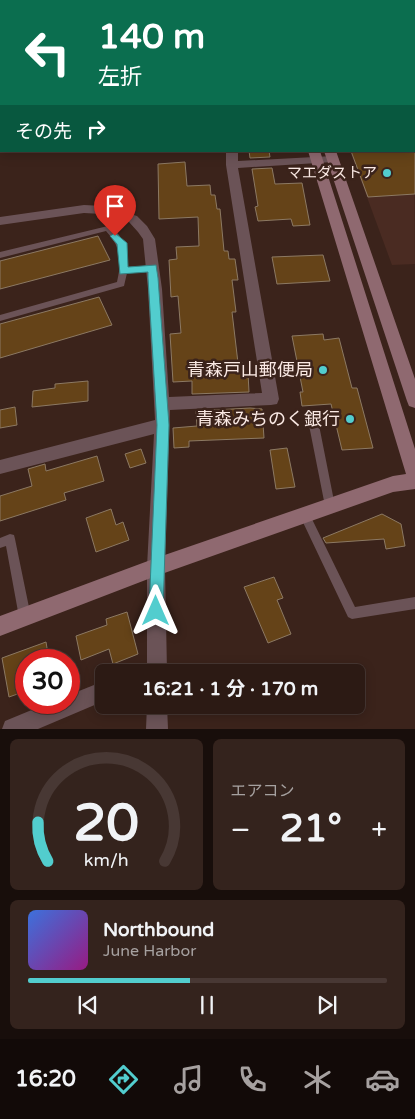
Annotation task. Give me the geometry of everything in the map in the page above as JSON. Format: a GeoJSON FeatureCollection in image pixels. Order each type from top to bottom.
{"type":"FeatureCollection","features":[{"type":"Feature","properties":{"kind":"street"},"geometry":{"type":"LineString","coordinates":[[162,404],[271,399],[232,158],[332,155],[415,401]]}},
{"type":"Feature","properties":{"kind":"street"},"geometry":{"type":"LineString","coordinates":[[316,156],[415,475]]}},
{"type":"Feature","properties":{"kind":"street"},"geometry":{"type":"LineString","coordinates":[[0,221],[84,209],[119,213],[133,219],[149,238],[163,425],[153,664]]}},
{"type":"Feature","properties":{"kind":"street"},"geometry":{"type":"LineString","coordinates":[[0,468],[163,425]]}},
{"type":"Feature","properties":{"kind":"street"},"geometry":{"type":"LineString","coordinates":[[0,626],[156,567],[393,484],[415,480]]}},
{"type":"Feature","properties":{"kind":"street"},"geometry":{"type":"LineString","coordinates":[[14,729],[95,695]]}},
{"type":"Feature","properties":{"kind":"street"},"geometry":{"type":"LineString","coordinates":[[157,714],[157,729]]}},
{"type":"Feature","properties":{"kind":"lane"},"geometry":{"type":"LineString","coordinates":[[0,255],[108,228],[122,243],[123,272],[121,284],[0,318]]}},
{"type":"Feature","properties":{"kind":"lane"},"geometry":{"type":"LineString","coordinates":[[123,272],[152,268]]}},
{"type":"Feature","properties":{"kind":"lane"},"geometry":{"type":"LineString","coordinates":[[312,415],[330,506]]}},
{"type":"Feature","properties":{"kind":"lane"},"geometry":{"type":"LineString","coordinates":[[304,516],[352,613],[415,604]]}},
{"type":"Feature","properties":{"kind":"lane"},"geometry":{"type":"LineString","coordinates":[[0,543],[10,539],[25,617]]}},
{"type":"Feature","properties":{"kind":"shaded area"},"geometry":{"type":"Polygon","coordinates":[[[350,152],[414,152],[415,264],[392,265],[350,152]]]}},
{"type":"Feature","properties":{"kind":"building"},"geometry":{"type":"Polygon","coordinates":[[[249,152],[269,152],[270,157],[250,158],[249,152]]]}},
{"type":"Feature","properties":{"kind":"building","name":"マエダストア"},"geometry":{"type":"Polygon","coordinates":[[[351,152],[415,152],[415,194],[368,197],[351,152]]]}},
{"type":"Feature","properties":{"kind":"building"},"geometry":{"type":"Polygon","coordinates":[[[185,162],[187,186],[210,185],[211,195],[215,195],[217,209],[220,209],[224,251],[228,251],[229,259],[235,259],[238,280],[232,280],[236,312],[232,312],[238,363],[243,363],[243,373],[248,373],[249,392],[192,394],[192,381],[173,382],[170,334],[181,333],[178,296],[171,297],[169,260],[177,259],[176,247],[199,246],[198,217],[159,219],[158,164],[185,162]]]}},
{"type":"Feature","properties":{"kind":"building"},"geometry":{"type":"Polygon","coordinates":[[[272,168],[275,184],[302,183],[310,225],[293,226],[291,219],[258,221],[255,207],[258,206],[252,169],[272,168]]]}},
{"type":"Feature","properties":{"kind":"building"},"geometry":{"type":"Polygon","coordinates":[[[98,236],[110,260],[0,289],[0,261],[98,236]]]}},
{"type":"Feature","properties":{"kind":"building"},"geometry":{"type":"Polygon","coordinates":[[[323,255],[330,281],[277,284],[272,257],[323,255]]]}},
{"type":"Feature","properties":{"kind":"building"},"geometry":{"type":"Polygon","coordinates":[[[99,297],[112,325],[0,358],[0,324],[99,297]]]}},
{"type":"Feature","properties":{"kind":"building"},"geometry":{"type":"Polygon","coordinates":[[[323,334],[324,340],[339,338],[352,388],[357,388],[373,448],[342,450],[331,404],[302,406],[300,392],[303,392],[292,336],[323,334]]]}},
{"type":"Feature","properties":{"kind":"building"},"geometry":{"type":"Polygon","coordinates":[[[88,381],[88,401],[32,407],[33,391],[55,388],[55,384],[88,381]]]}},
{"type":"Feature","properties":{"kind":"building"},"geometry":{"type":"Polygon","coordinates":[[[15,407],[17,425],[0,428],[0,410],[15,407]]]}},
{"type":"Feature","properties":{"kind":"building"},"geometry":{"type":"Polygon","coordinates":[[[262,409],[264,438],[189,441],[189,447],[174,448],[173,428],[197,426],[196,411],[262,409]]]}},
{"type":"Feature","properties":{"kind":"building"},"geometry":{"type":"Polygon","coordinates":[[[287,448],[295,487],[276,489],[270,450],[287,448]]]}},
{"type":"Feature","properties":{"kind":"building"},"geometry":{"type":"Polygon","coordinates":[[[141,449],[146,463],[130,468],[125,454],[141,449]]]}},
{"type":"Feature","properties":{"kind":"building"},"geometry":{"type":"Polygon","coordinates":[[[97,456],[104,481],[64,493],[66,500],[0,521],[0,496],[32,486],[28,469],[45,464],[46,471],[97,456]]]}},
{"type":"Feature","properties":{"kind":"building"},"geometry":{"type":"Polygon","coordinates":[[[111,509],[116,525],[123,522],[129,540],[96,552],[86,518],[111,509]]]}},
{"type":"Feature","properties":{"kind":"building"},"geometry":{"type":"Polygon","coordinates":[[[382,514],[401,524],[405,546],[386,549],[384,539],[326,543],[323,538],[382,514]]]}},
{"type":"Feature","properties":{"kind":"building"},"geometry":{"type":"Polygon","coordinates":[[[274,577],[283,598],[277,600],[291,634],[268,643],[244,587],[274,577]]]}},
{"type":"Feature","properties":{"kind":"building"},"geometry":{"type":"Polygon","coordinates":[[[127,612],[138,654],[113,664],[109,649],[81,660],[76,636],[107,625],[106,619],[127,612]]]}},
{"type":"Feature","properties":{"kind":"building"},"geometry":{"type":"Polygon","coordinates":[[[46,642],[47,649],[27,649],[46,642]]]}},
{"type":"Feature","properties":{"kind":"building"},"geometry":{"type":"Polygon","coordinates":[[[15,653],[15,695],[9,697],[2,658],[15,653]]]}},
{"type":"Feature","properties":{"kind":"place","name":"マエダストア"},"geometry":{"type":"Point","coordinates":[387,173]}},
{"type":"Feature","properties":{"kind":"place","name":"青森戸山郵便局"},"geometry":{"type":"Point","coordinates":[323,370]}},
{"type":"Feature","properties":{"kind":"place","name":"青森みちのく銀行"},"geometry":{"type":"Point","coordinates":[350,419]}},
{"type":"Feature","properties":{"kind":"route"},"geometry":{"type":"LineString","coordinates":[[115,236],[122,243],[125,264],[123,272],[152,268],[163,425],[156,567],[156,611]]}}]}
